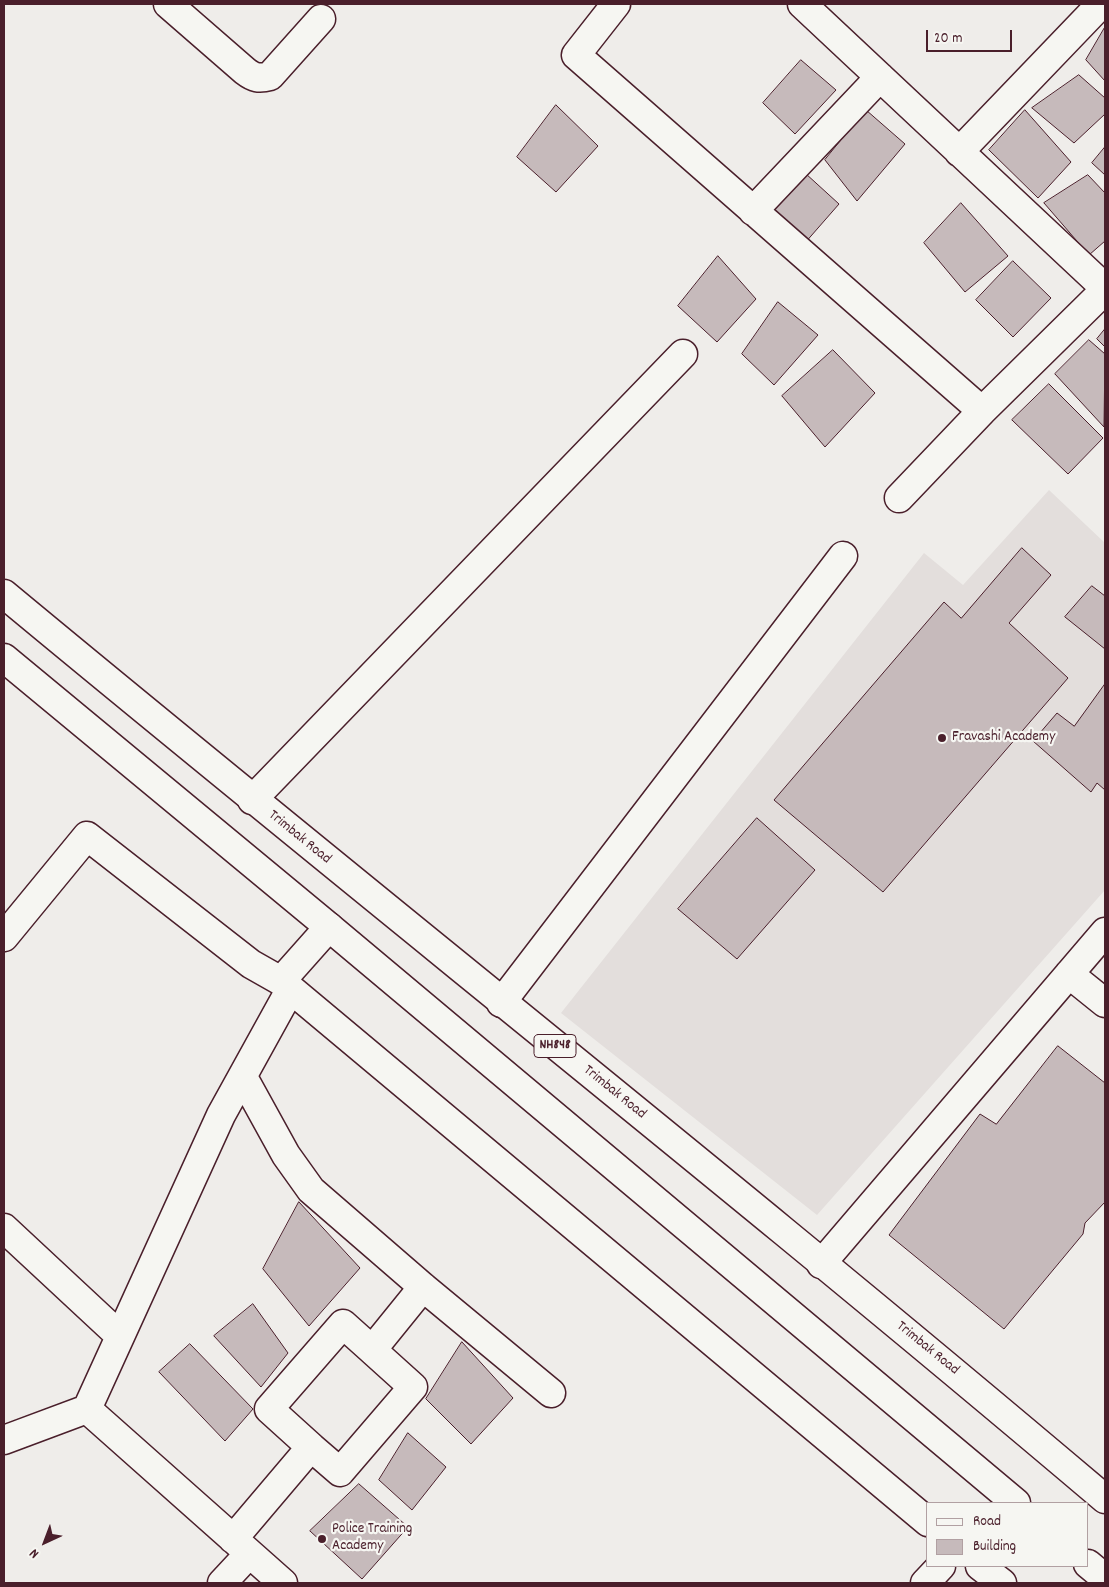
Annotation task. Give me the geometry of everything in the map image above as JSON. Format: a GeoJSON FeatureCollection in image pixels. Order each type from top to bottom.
{"type":"FeatureCollection","features":[{"type":"Feature","properties":{"kind":"main road"},"geometry":{"type":"LineString","coordinates":[[168,4],[254,78],[270,76],[321,19]]}},
{"type":"Feature","properties":{"kind":"main road"},"geometry":{"type":"LineString","coordinates":[[616,4],[576,55],[982,411]]}},
{"type":"Feature","properties":{"kind":"main road"},"geometry":{"type":"LineString","coordinates":[[802,4],[1105,289],[982,411],[899,498]]}},
{"type":"Feature","properties":{"kind":"main road"},"geometry":{"type":"LineString","coordinates":[[960,152],[1101,4]]}},
{"type":"Feature","properties":{"kind":"main road"},"geometry":{"type":"LineString","coordinates":[[753,210],[880,77]]}},
{"type":"Feature","properties":{"kind":"main road"},"geometry":{"type":"LineString","coordinates":[[252,800],[683,354]]}},
{"type":"Feature","properties":{"kind":"main road"},"geometry":{"type":"LineString","coordinates":[[502,1003],[842,556]]}},
{"type":"Feature","properties":{"kind":"main road","name":"Trimbak Road"},"geometry":{"type":"LineString","coordinates":[[4,594],[252,800],[973,1387],[1105,1499]]}},
{"type":"Feature","properties":{"kind":"main road"},"geometry":{"type":"LineString","coordinates":[[4,658],[329,927],[1015,1502]]}},
{"type":"Feature","properties":{"kind":"main road"},"geometry":{"type":"LineString","coordinates":[[4,937],[87,836],[251,964],[286,986],[926,1520]]}},
{"type":"Feature","properties":{"kind":"main road"},"geometry":{"type":"LineString","coordinates":[[4,1440],[86,1409],[221,1115],[243,1077],[286,986],[311,948],[329,927]]}},
{"type":"Feature","properties":{"kind":"main road"},"geometry":{"type":"LineString","coordinates":[[821,1264],[1105,932]]}},
{"type":"Feature","properties":{"kind":"main road"},"geometry":{"type":"LineString","coordinates":[[1069,974],[1105,1003]]}},
{"type":"Feature","properties":{"kind":"main road"},"geometry":{"type":"LineString","coordinates":[[243,1077],[286,1155],[311,1190],[422,1287],[551,1393]]}},
{"type":"Feature","properties":{"kind":"main road"},"geometry":{"type":"LineString","coordinates":[[4,1228],[120,1336]]}},
{"type":"Feature","properties":{"kind":"main road"},"geometry":{"type":"LineString","coordinates":[[372,1350],[422,1287]]}},
{"type":"Feature","properties":{"kind":"main road"},"geometry":{"type":"LineString","coordinates":[[343,1324],[372,1350],[414,1387],[340,1472],[269,1409],[343,1324]]}},
{"type":"Feature","properties":{"kind":"main road"},"geometry":{"type":"LineString","coordinates":[[86,1409],[283,1583]]}},
{"type":"Feature","properties":{"kind":"main road"},"geometry":{"type":"LineString","coordinates":[[222,1583],[241,1546],[311,1447]]}},
{"type":"Feature","properties":{"kind":"main road"},"geometry":{"type":"LineString","coordinates":[[1089,1565],[1105,1578]]}},
{"type":"Feature","properties":{"kind":"main road"},"geometry":{"type":"LineString","coordinates":[[925,1583],[940,1567]]}},
{"type":"Feature","properties":{"kind":"main road"},"geometry":{"type":"LineString","coordinates":[[981,1567],[1002,1583]]}},
{"type":"Feature","properties":{"kind":"shaded area","name":"Fravashi Academy"},"geometry":{"type":"Polygon","coordinates":[[[1049,490],[1105,543],[1105,890],[817,1215],[561,1013],[924,553],[963,585],[1049,490]]]}},
{"type":"Feature","properties":{"kind":"building"},"geometry":{"type":"Polygon","coordinates":[[[1105,27],[1105,81],[1086,60],[1105,27]]]}},
{"type":"Feature","properties":{"kind":"building"},"geometry":{"type":"Polygon","coordinates":[[[801,60],[836,90],[795,134],[763,103],[801,60]]]}},
{"type":"Feature","properties":{"kind":"building"},"geometry":{"type":"Polygon","coordinates":[[[1079,75],[1105,98],[1105,114],[1074,143],[1032,108],[1079,75]]]}},
{"type":"Feature","properties":{"kind":"building"},"geometry":{"type":"Polygon","coordinates":[[[556,105],[598,146],[556,192],[517,157],[556,105]]]}},
{"type":"Feature","properties":{"kind":"building"},"geometry":{"type":"Polygon","coordinates":[[[866,110],[905,144],[857,201],[825,160],[866,110]]]}},
{"type":"Feature","properties":{"kind":"building"},"geometry":{"type":"Polygon","coordinates":[[[1025,110],[1071,162],[1038,198],[989,150],[1025,110]]]}},
{"type":"Feature","properties":{"kind":"building"},"geometry":{"type":"Polygon","coordinates":[[[1105,147],[1105,175],[1092,163],[1105,147]]]}},
{"type":"Feature","properties":{"kind":"building"},"geometry":{"type":"Polygon","coordinates":[[[805,173],[839,204],[804,244],[770,210],[805,173]]]}},
{"type":"Feature","properties":{"kind":"building"},"geometry":{"type":"Polygon","coordinates":[[[1088,175],[1105,193],[1105,241],[1089,255],[1044,203],[1088,175]]]}},
{"type":"Feature","properties":{"kind":"building"},"geometry":{"type":"Polygon","coordinates":[[[961,203],[1008,256],[965,292],[924,243],[961,203]]]}},
{"type":"Feature","properties":{"kind":"building"},"geometry":{"type":"Polygon","coordinates":[[[718,256],[756,299],[717,342],[678,306],[718,256]]]}},
{"type":"Feature","properties":{"kind":"building"},"geometry":{"type":"Polygon","coordinates":[[[1013,261],[1051,298],[1013,337],[976,300],[1013,261]]]}},
{"type":"Feature","properties":{"kind":"building"},"geometry":{"type":"Polygon","coordinates":[[[778,302],[818,335],[774,385],[742,354],[778,302]]]}},
{"type":"Feature","properties":{"kind":"building"},"geometry":{"type":"Polygon","coordinates":[[[1105,329],[1105,347],[1097,339],[1105,329]]]}},
{"type":"Feature","properties":{"kind":"building"},"geometry":{"type":"Polygon","coordinates":[[[1089,340],[1105,354],[1104,427],[1055,374],[1089,340]]]}},
{"type":"Feature","properties":{"kind":"building"},"geometry":{"type":"Polygon","coordinates":[[[833,350],[875,393],[825,447],[782,396],[833,350]]]}},
{"type":"Feature","properties":{"kind":"building"},"geometry":{"type":"Polygon","coordinates":[[[1049,384],[1103,438],[1068,474],[1012,420],[1049,384]]]}},
{"type":"Feature","properties":{"kind":"building"},"geometry":{"type":"Polygon","coordinates":[[[1022,548],[1051,575],[1009,623],[1068,678],[883,892],[774,800],[944,602],[961,618],[1022,548]]]}},
{"type":"Feature","properties":{"kind":"building"},"geometry":{"type":"Polygon","coordinates":[[[1092,586],[1105,596],[1105,649],[1065,617],[1092,586]]]}},
{"type":"Feature","properties":{"kind":"building"},"geometry":{"type":"Polygon","coordinates":[[[1105,684],[1105,790],[1097,783],[1091,792],[1033,741],[1057,713],[1074,726],[1105,684]]]}},
{"type":"Feature","properties":{"kind":"building"},"geometry":{"type":"Polygon","coordinates":[[[757,818],[815,870],[737,959],[678,909],[757,818]]]}},
{"type":"Feature","properties":{"kind":"building"},"geometry":{"type":"Polygon","coordinates":[[[1058,1046],[1105,1083],[1105,1202],[1085,1223],[1083,1234],[1004,1329],[889,1235],[980,1114],[996,1124],[1058,1046]]]}},
{"type":"Feature","properties":{"kind":"building"},"geometry":{"type":"Polygon","coordinates":[[[299,1202],[360,1268],[309,1326],[263,1269],[299,1202]]]}},
{"type":"Feature","properties":{"kind":"building"},"geometry":{"type":"Polygon","coordinates":[[[253,1304],[288,1353],[261,1387],[214,1336],[253,1304]]]}},
{"type":"Feature","properties":{"kind":"building"},"geometry":{"type":"Polygon","coordinates":[[[462,1342],[513,1398],[471,1444],[426,1399],[462,1342]]]}},
{"type":"Feature","properties":{"kind":"building"},"geometry":{"type":"Polygon","coordinates":[[[190,1344],[253,1409],[225,1441],[159,1372],[190,1344]]]}},
{"type":"Feature","properties":{"kind":"building"},"geometry":{"type":"Polygon","coordinates":[[[408,1433],[446,1467],[412,1510],[379,1480],[408,1433]]]}},
{"type":"Feature","properties":{"kind":"building"},"geometry":{"type":"Polygon","coordinates":[[[359,1484],[408,1527],[362,1579],[310,1531],[359,1484]]]}},
{"type":"Feature","properties":{"kind":"place","name":"Fravashi Academy"},"geometry":{"type":"Point","coordinates":[942,738]}},
{"type":"Feature","properties":{"kind":"place","name":"Police Training Academy"},"geometry":{"type":"Point","coordinates":[322,1539]}}]}
